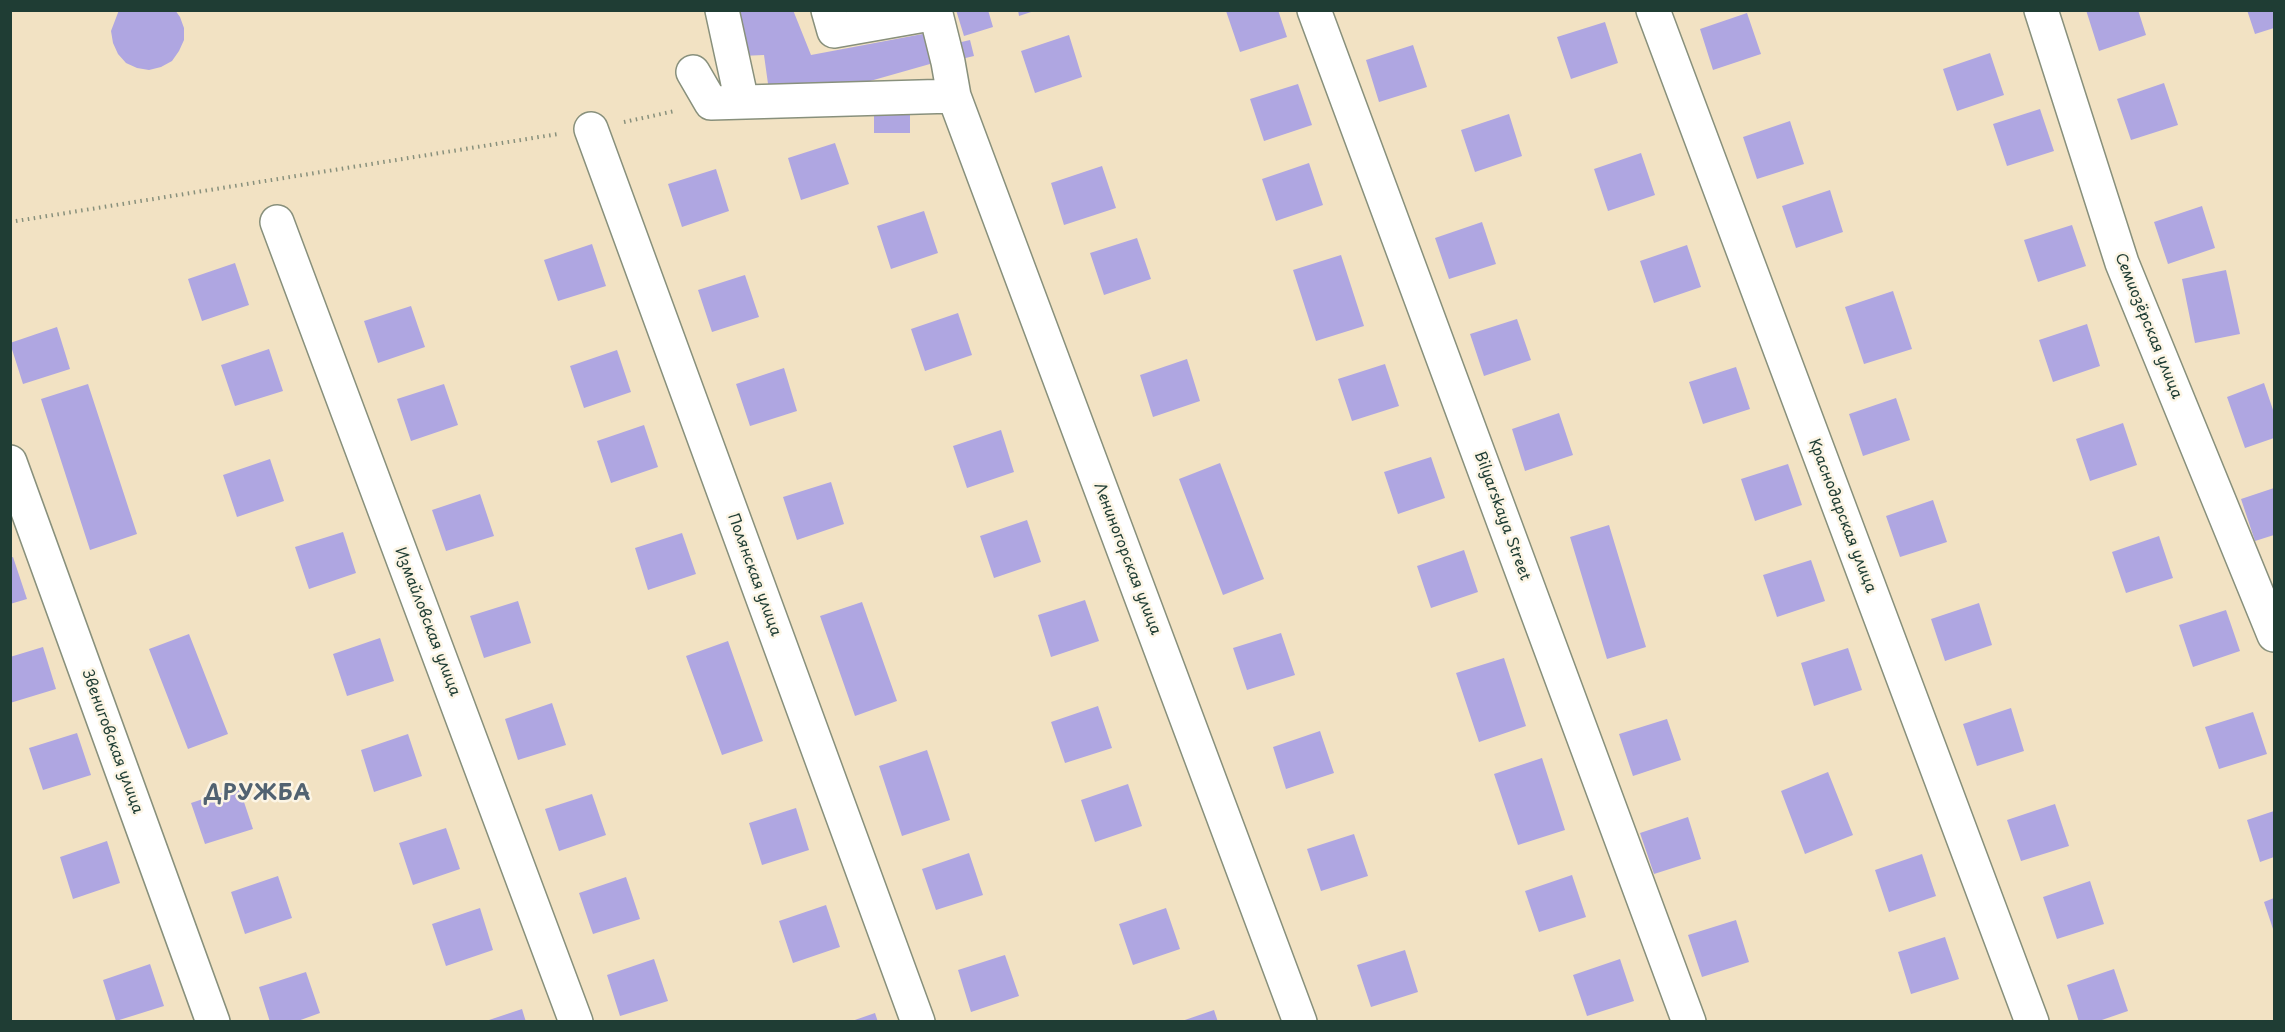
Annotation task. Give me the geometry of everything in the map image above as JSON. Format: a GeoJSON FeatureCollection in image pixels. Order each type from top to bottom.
{"type":"FeatureCollection","features":[{"type":"Feature","properties":{"kind":"street"},"geometry":{"type":"LineString","coordinates":[[722,10],[727,102]]}},
{"type":"Feature","properties":{"kind":"street"},"geometry":{"type":"LineString","coordinates":[[828,10],[834,31],[935,12]]}},
{"type":"Feature","properties":{"kind":"street","name":"Bilyarskaya Street"},"geometry":{"type":"LineString","coordinates":[[1314,10],[1689,1022]]}},
{"type":"Feature","properties":{"kind":"street","name":"Краснодарская улица"},"geometry":{"type":"LineString","coordinates":[[1653,10],[2032,1022]]}},
{"type":"Feature","properties":{"kind":"street","name":"Семиозёрская улица"},"geometry":{"type":"LineString","coordinates":[[2041,10],[2122,263],[2274,635]]}},
{"type":"Feature","properties":{"kind":"street","name":"Лениногорская улица"},"geometry":{"type":"LineString","coordinates":[[935,12],[954,96],[1300,1022]]}},
{"type":"Feature","properties":{"kind":"street"},"geometry":{"type":"LineString","coordinates":[[693,72],[727,102],[954,96]]}},
{"type":"Feature","properties":{"kind":"street","name":"Полянская улица"},"geometry":{"type":"LineString","coordinates":[[591,129],[918,1022]]}},
{"type":"Feature","properties":{"kind":"street","name":"Измайловская улица"},"geometry":{"type":"LineString","coordinates":[[277,222],[576,1022]]}},
{"type":"Feature","properties":{"kind":"street","name":"Звениговская улица"},"geometry":{"type":"LineString","coordinates":[[10,462],[213,1022]]}},
{"type":"Feature","properties":{"kind":"path"},"geometry":{"type":"LineString","coordinates":[[10,222],[591,129],[727,102]]}},
{"type":"Feature","properties":{"kind":"building"},"geometry":{"type":"Polygon","coordinates":[[[119,10],[175,10],[184,28],[184,40],[172,61],[149,70],[126,63],[118,54],[111,31],[119,10]]]}},
{"type":"Feature","properties":{"kind":"building"},"geometry":{"type":"Polygon","coordinates":[[[731,10],[793,10],[811,55],[928,33],[937,62],[856,85],[769,91],[764,55],[741,56],[731,10]]]}},
{"type":"Feature","properties":{"kind":"building"},"geometry":{"type":"Polygon","coordinates":[[[956,10],[988,10],[993,27],[964,36],[956,10]]]}},
{"type":"Feature","properties":{"kind":"building"},"geometry":{"type":"Polygon","coordinates":[[[1018,10],[1034,10],[1034,11],[1019,16],[1018,10]]]}},
{"type":"Feature","properties":{"kind":"building"},"geometry":{"type":"Polygon","coordinates":[[[1278,10],[1287,37],[1240,52],[1226,11],[1278,10]]]}},
{"type":"Feature","properties":{"kind":"building"},"geometry":{"type":"Polygon","coordinates":[[[2086,10],[2138,10],[2146,35],[2099,51],[2086,10]]]}},
{"type":"Feature","properties":{"kind":"building"},"geometry":{"type":"Polygon","coordinates":[[[2247,10],[2274,10],[2274,28],[2255,34],[2247,10]]]}},
{"type":"Feature","properties":{"kind":"building"},"geometry":{"type":"Polygon","coordinates":[[[1747,13],[1761,54],[1713,70],[1700,29],[1747,13]]]}},
{"type":"Feature","properties":{"kind":"building"},"geometry":{"type":"Polygon","coordinates":[[[1605,22],[1618,63],[1571,79],[1557,37],[1605,22]]]}},
{"type":"Feature","properties":{"kind":"building"},"geometry":{"type":"Polygon","coordinates":[[[1069,35],[1082,77],[1035,93],[1021,51],[1069,35]]]}},
{"type":"Feature","properties":{"kind":"building"},"geometry":{"type":"Polygon","coordinates":[[[970,40],[974,56],[957,60],[953,44],[970,40]]]}},
{"type":"Feature","properties":{"kind":"building"},"geometry":{"type":"Polygon","coordinates":[[[1413,45],[1427,87],[1379,102],[1366,60],[1413,45]]]}},
{"type":"Feature","properties":{"kind":"building"},"geometry":{"type":"Polygon","coordinates":[[[1990,53],[2004,95],[1957,111],[1943,69],[1990,53]]]}},
{"type":"Feature","properties":{"kind":"building"},"geometry":{"type":"Polygon","coordinates":[[[2164,83],[2178,125],[2131,140],[2117,99],[2164,83]]]}},
{"type":"Feature","properties":{"kind":"building"},"geometry":{"type":"Polygon","coordinates":[[[1298,84],[1312,125],[1264,141],[1250,99],[1298,84]]]}},
{"type":"Feature","properties":{"kind":"building"},"geometry":{"type":"Polygon","coordinates":[[[2040,109],[2054,151],[2007,166],[1993,124],[2040,109]]]}},
{"type":"Feature","properties":{"kind":"building"},"geometry":{"type":"Polygon","coordinates":[[[910,111],[910,133],[874,133],[874,112],[910,111]]]}},
{"type":"Feature","properties":{"kind":"building"},"geometry":{"type":"Polygon","coordinates":[[[1509,114],[1522,156],[1475,172],[1461,130],[1509,114]]]}},
{"type":"Feature","properties":{"kind":"building"},"geometry":{"type":"Polygon","coordinates":[[[1790,121],[1804,164],[1757,179],[1743,137],[1790,121]]]}},
{"type":"Feature","properties":{"kind":"building"},"geometry":{"type":"Polygon","coordinates":[[[835,143],[849,184],[801,200],[788,158],[835,143]]]}},
{"type":"Feature","properties":{"kind":"building"},"geometry":{"type":"Polygon","coordinates":[[[1641,153],[1655,195],[1608,211],[1594,169],[1641,153]]]}},
{"type":"Feature","properties":{"kind":"building"},"geometry":{"type":"Polygon","coordinates":[[[1309,163],[1323,205],[1276,221],[1262,179],[1309,163]]]}},
{"type":"Feature","properties":{"kind":"building"},"geometry":{"type":"Polygon","coordinates":[[[1102,166],[1116,208],[1064,225],[1051,183],[1102,166]]]}},
{"type":"Feature","properties":{"kind":"building"},"geometry":{"type":"Polygon","coordinates":[[[716,169],[729,211],[682,227],[668,184],[716,169]]]}},
{"type":"Feature","properties":{"kind":"building"},"geometry":{"type":"Polygon","coordinates":[[[1830,190],[1843,232],[1796,248],[1782,206],[1830,190]]]}},
{"type":"Feature","properties":{"kind":"building"},"geometry":{"type":"Polygon","coordinates":[[[2202,206],[2215,248],[2168,264],[2154,222],[2202,206]]]}},
{"type":"Feature","properties":{"kind":"building"},"geometry":{"type":"Polygon","coordinates":[[[924,211],[938,253],[891,269],[877,226],[924,211]]]}},
{"type":"Feature","properties":{"kind":"building"},"geometry":{"type":"Polygon","coordinates":[[[1482,222],[1496,264],[1449,279],[1435,238],[1482,222]]]}},
{"type":"Feature","properties":{"kind":"building"},"geometry":{"type":"Polygon","coordinates":[[[2072,225],[2086,266],[2038,282],[2024,240],[2072,225]]]}},
{"type":"Feature","properties":{"kind":"building"},"geometry":{"type":"Polygon","coordinates":[[[1137,238],[1151,279],[1104,295],[1090,253],[1137,238]]]}},
{"type":"Feature","properties":{"kind":"building"},"geometry":{"type":"Polygon","coordinates":[[[592,244],[606,286],[558,301],[544,260],[592,244]]]}},
{"type":"Feature","properties":{"kind":"building"},"geometry":{"type":"Polygon","coordinates":[[[1687,245],[1701,287],[1654,303],[1640,261],[1687,245]]]}},
{"type":"Feature","properties":{"kind":"building"},"geometry":{"type":"Polygon","coordinates":[[[1341,255],[1364,326],[1316,341],[1293,270],[1341,255]]]}},
{"type":"Feature","properties":{"kind":"building"},"geometry":{"type":"Polygon","coordinates":[[[235,263],[249,305],[202,321],[188,279],[235,263]]]}},
{"type":"Feature","properties":{"kind":"building"},"geometry":{"type":"Polygon","coordinates":[[[2226,270],[2240,334],[2195,343],[2182,279],[2226,270]]]}},
{"type":"Feature","properties":{"kind":"building"},"geometry":{"type":"Polygon","coordinates":[[[745,275],[759,317],[712,332],[698,290],[745,275]]]}},
{"type":"Feature","properties":{"kind":"building"},"geometry":{"type":"Polygon","coordinates":[[[1893,291],[1912,349],[1864,364],[1845,307],[1893,291]]]}},
{"type":"Feature","properties":{"kind":"building"},"geometry":{"type":"Polygon","coordinates":[[[411,306],[425,347],[378,363],[364,321],[411,306]]]}},
{"type":"Feature","properties":{"kind":"building"},"geometry":{"type":"Polygon","coordinates":[[[958,313],[972,355],[925,371],[911,329],[958,313]]]}},
{"type":"Feature","properties":{"kind":"building"},"geometry":{"type":"Polygon","coordinates":[[[1517,319],[1531,360],[1484,376],[1470,334],[1517,319]]]}},
{"type":"Feature","properties":{"kind":"building"},"geometry":{"type":"Polygon","coordinates":[[[2087,324],[2100,366],[2053,382],[2039,340],[2087,324]]]}},
{"type":"Feature","properties":{"kind":"building"},"geometry":{"type":"Polygon","coordinates":[[[57,327],[70,369],[23,384],[10,343],[57,327]]]}},
{"type":"Feature","properties":{"kind":"building"},"geometry":{"type":"Polygon","coordinates":[[[269,349],[283,391],[235,406],[221,365],[269,349]]]}},
{"type":"Feature","properties":{"kind":"building"},"geometry":{"type":"Polygon","coordinates":[[[617,350],[631,392],[584,408],[570,366],[617,350]]]}},
{"type":"Feature","properties":{"kind":"building"},"geometry":{"type":"Polygon","coordinates":[[[1187,359],[1200,401],[1153,417],[1140,375],[1187,359]]]}},
{"type":"Feature","properties":{"kind":"building"},"geometry":{"type":"Polygon","coordinates":[[[1385,364],[1399,406],[1352,421],[1338,379],[1385,364]]]}},
{"type":"Feature","properties":{"kind":"building"},"geometry":{"type":"Polygon","coordinates":[[[1736,367],[1750,409],[1703,424],[1689,382],[1736,367]]]}},
{"type":"Feature","properties":{"kind":"building"},"geometry":{"type":"Polygon","coordinates":[[[784,368],[797,411],[750,426],[736,384],[784,368]]]}},
{"type":"Feature","properties":{"kind":"building"},"geometry":{"type":"Polygon","coordinates":[[[2264,383],[2274,413],[2274,438],[2245,448],[2227,397],[2264,383]]]}},
{"type":"Feature","properties":{"kind":"building"},"geometry":{"type":"Polygon","coordinates":[[[88,384],[137,534],[90,550],[41,399],[88,384]]]}},
{"type":"Feature","properties":{"kind":"building"},"geometry":{"type":"Polygon","coordinates":[[[444,384],[458,425],[411,441],[397,399],[444,384]]]}},
{"type":"Feature","properties":{"kind":"building"},"geometry":{"type":"Polygon","coordinates":[[[1896,398],[1910,440],[1863,456],[1849,414],[1896,398]]]}},
{"type":"Feature","properties":{"kind":"building"},"geometry":{"type":"Polygon","coordinates":[[[1559,413],[1573,455],[1525,471],[1512,429],[1559,413]]]}},
{"type":"Feature","properties":{"kind":"building"},"geometry":{"type":"Polygon","coordinates":[[[2123,423],[2137,465],[2090,481],[2076,439],[2123,423]]]}},
{"type":"Feature","properties":{"kind":"building"},"geometry":{"type":"Polygon","coordinates":[[[644,425],[658,467],[611,483],[597,441],[644,425]]]}},
{"type":"Feature","properties":{"kind":"building"},"geometry":{"type":"Polygon","coordinates":[[[1001,430],[1014,472],[967,488],[953,446],[1001,430]]]}},
{"type":"Feature","properties":{"kind":"building"},"geometry":{"type":"Polygon","coordinates":[[[1431,457],[1445,498],[1398,514],[1384,472],[1431,457]]]}},
{"type":"Feature","properties":{"kind":"building"},"geometry":{"type":"Polygon","coordinates":[[[270,459],[284,501],[237,517],[223,475],[270,459]]]}},
{"type":"Feature","properties":{"kind":"building"},"geometry":{"type":"Polygon","coordinates":[[[1220,463],[1264,579],[1223,595],[1179,479],[1220,463]]]}},
{"type":"Feature","properties":{"kind":"building"},"geometry":{"type":"Polygon","coordinates":[[[1788,464],[1802,505],[1755,521],[1741,479],[1788,464]]]}},
{"type":"Feature","properties":{"kind":"building"},"geometry":{"type":"Polygon","coordinates":[[[831,482],[844,524],[797,540],[783,497],[831,482]]]}},
{"type":"Feature","properties":{"kind":"building"},"geometry":{"type":"Polygon","coordinates":[[[2274,488],[2274,535],[2255,541],[2241,499],[2274,488]]]}},
{"type":"Feature","properties":{"kind":"building"},"geometry":{"type":"Polygon","coordinates":[[[480,494],[494,536],[446,551],[432,510],[480,494]]]}},
{"type":"Feature","properties":{"kind":"building"},"geometry":{"type":"Polygon","coordinates":[[[1933,500],[1947,542],[1900,557],[1886,516],[1933,500]]]}},
{"type":"Feature","properties":{"kind":"building"},"geometry":{"type":"Polygon","coordinates":[[[1027,520],[1041,562],[994,578],[980,536],[1027,520]]]}},
{"type":"Feature","properties":{"kind":"building"},"geometry":{"type":"Polygon","coordinates":[[[1609,525],[1646,647],[1607,659],[1570,537],[1609,525]]]}},
{"type":"Feature","properties":{"kind":"building"},"geometry":{"type":"Polygon","coordinates":[[[343,532],[356,573],[309,589],[295,547],[343,532]]]}},
{"type":"Feature","properties":{"kind":"building"},"geometry":{"type":"Polygon","coordinates":[[[682,533],[696,574],[648,590],[635,548],[682,533]]]}},
{"type":"Feature","properties":{"kind":"building"},"geometry":{"type":"Polygon","coordinates":[[[2159,536],[2173,578],[2126,593],[2112,552],[2159,536]]]}},
{"type":"Feature","properties":{"kind":"building"},"geometry":{"type":"Polygon","coordinates":[[[1464,550],[1478,592],[1431,608],[1417,566],[1464,550]]]}},
{"type":"Feature","properties":{"kind":"building"},"geometry":{"type":"Polygon","coordinates":[[[13,557],[27,599],[10,604],[10,558],[13,557]]]}},
{"type":"Feature","properties":{"kind":"building"},"geometry":{"type":"Polygon","coordinates":[[[1811,560],[1825,601],[1777,617],[1763,575],[1811,560]]]}},
{"type":"Feature","properties":{"kind":"building"},"geometry":{"type":"Polygon","coordinates":[[[1085,600],[1099,641],[1051,657],[1038,615],[1085,600]]]}},
{"type":"Feature","properties":{"kind":"building"},"geometry":{"type":"Polygon","coordinates":[[[518,601],[531,643],[484,658],[470,616],[518,601]]]}},
{"type":"Feature","properties":{"kind":"building"},"geometry":{"type":"Polygon","coordinates":[[[862,602],[897,701],[855,716],[820,616],[862,602]]]}},
{"type":"Feature","properties":{"kind":"building"},"geometry":{"type":"Polygon","coordinates":[[[1979,603],[1992,645],[1945,661],[1931,619],[1979,603]]]}},
{"type":"Feature","properties":{"kind":"building"},"geometry":{"type":"Polygon","coordinates":[[[2226,610],[2240,651],[2193,667],[2179,625],[2226,610]]]}},
{"type":"Feature","properties":{"kind":"building"},"geometry":{"type":"Polygon","coordinates":[[[1281,633],[1295,675],[1247,690],[1233,648],[1281,633]]]}},
{"type":"Feature","properties":{"kind":"building"},"geometry":{"type":"Polygon","coordinates":[[[189,634],[228,734],[188,749],[149,649],[189,634]]]}},
{"type":"Feature","properties":{"kind":"building"},"geometry":{"type":"Polygon","coordinates":[[[380,638],[394,681],[347,696],[333,654],[380,638]]]}},
{"type":"Feature","properties":{"kind":"building"},"geometry":{"type":"Polygon","coordinates":[[[728,641],[763,741],[722,755],[686,656],[728,641]]]}},
{"type":"Feature","properties":{"kind":"building"},"geometry":{"type":"Polygon","coordinates":[[[43,647],[56,689],[10,703],[10,657],[43,647]]]}},
{"type":"Feature","properties":{"kind":"building"},"geometry":{"type":"Polygon","coordinates":[[[1848,648],[1862,690],[1814,706],[1801,663],[1848,648]]]}},
{"type":"Feature","properties":{"kind":"building"},"geometry":{"type":"Polygon","coordinates":[[[1504,658],[1526,726],[1479,742],[1456,673],[1504,658]]]}},
{"type":"Feature","properties":{"kind":"building"},"geometry":{"type":"Polygon","coordinates":[[[552,703],[566,745],[518,760],[505,719],[552,703]]]}},
{"type":"Feature","properties":{"kind":"building"},"geometry":{"type":"Polygon","coordinates":[[[1098,706],[1112,748],[1065,763],[1051,722],[1098,706]]]}},
{"type":"Feature","properties":{"kind":"building"},"geometry":{"type":"Polygon","coordinates":[[[2011,708],[2024,751],[1977,766],[1963,724],[2011,708]]]}},
{"type":"Feature","properties":{"kind":"building"},"geometry":{"type":"Polygon","coordinates":[[[2253,712],[2267,754],[2219,769],[2205,727],[2253,712]]]}},
{"type":"Feature","properties":{"kind":"building"},"geometry":{"type":"Polygon","coordinates":[[[1667,719],[1681,760],[1633,776],[1619,734],[1667,719]]]}},
{"type":"Feature","properties":{"kind":"building"},"geometry":{"type":"Polygon","coordinates":[[[1320,731],[1334,773],[1286,789],[1273,747],[1320,731]]]}},
{"type":"Feature","properties":{"kind":"building"},"geometry":{"type":"Polygon","coordinates":[[[77,733],[91,775],[43,790],[29,748],[77,733]]]}},
{"type":"Feature","properties":{"kind":"building"},"geometry":{"type":"Polygon","coordinates":[[[408,734],[422,776],[374,792],[361,750],[408,734]]]}},
{"type":"Feature","properties":{"kind":"building"},"geometry":{"type":"Polygon","coordinates":[[[927,750],[950,820],[902,836],[879,766],[927,750]]]}},
{"type":"Feature","properties":{"kind":"building"},"geometry":{"type":"Polygon","coordinates":[[[1542,758],[1565,830],[1518,845],[1494,774],[1542,758]]]}},
{"type":"Feature","properties":{"kind":"building"},"geometry":{"type":"Polygon","coordinates":[[[1828,772],[1853,835],[1805,854],[1781,791],[1828,772]]]}},
{"type":"Feature","properties":{"kind":"building"},"geometry":{"type":"Polygon","coordinates":[[[1128,784],[1142,826],[1095,842],[1081,800],[1128,784]]]}},
{"type":"Feature","properties":{"kind":"building"},"geometry":{"type":"Polygon","coordinates":[[[239,787],[253,829],[205,844],[191,803],[239,787]]]}},
{"type":"Feature","properties":{"kind":"building"},"geometry":{"type":"Polygon","coordinates":[[[592,794],[606,835],[559,851],[545,809],[592,794]]]}},
{"type":"Feature","properties":{"kind":"building"},"geometry":{"type":"Polygon","coordinates":[[[2055,804],[2069,846],[2021,861],[2007,820],[2055,804]]]}},
{"type":"Feature","properties":{"kind":"building"},"geometry":{"type":"Polygon","coordinates":[[[796,808],[809,850],[762,865],[749,823],[796,808]]]}},
{"type":"Feature","properties":{"kind":"building"},"geometry":{"type":"Polygon","coordinates":[[[2274,811],[2274,857],[2260,862],[2247,820],[2274,811]]]}},
{"type":"Feature","properties":{"kind":"building"},"geometry":{"type":"Polygon","coordinates":[[[1688,817],[1701,859],[1654,874],[1640,833],[1688,817]]]}},
{"type":"Feature","properties":{"kind":"building"},"geometry":{"type":"Polygon","coordinates":[[[446,828],[460,869],[413,885],[399,843],[446,828]]]}},
{"type":"Feature","properties":{"kind":"building"},"geometry":{"type":"Polygon","coordinates":[[[1354,834],[1368,876],[1321,891],[1307,849],[1354,834]]]}},
{"type":"Feature","properties":{"kind":"building"},"geometry":{"type":"Polygon","coordinates":[[[107,841],[120,883],[73,899],[60,857],[107,841]]]}},
{"type":"Feature","properties":{"kind":"building"},"geometry":{"type":"Polygon","coordinates":[[[969,853],[983,895],[936,910],[922,869],[969,853]]]}},
{"type":"Feature","properties":{"kind":"building"},"geometry":{"type":"Polygon","coordinates":[[[1922,854],[1936,896],[1889,912],[1875,870],[1922,854]]]}},
{"type":"Feature","properties":{"kind":"building"},"geometry":{"type":"Polygon","coordinates":[[[1572,875],[1586,917],[1539,932],[1525,891],[1572,875]]]}},
{"type":"Feature","properties":{"kind":"building"},"geometry":{"type":"Polygon","coordinates":[[[278,876],[292,918],[245,934],[231,892],[278,876]]]}},
{"type":"Feature","properties":{"kind":"building"},"geometry":{"type":"Polygon","coordinates":[[[626,877],[640,919],[593,934],[579,893],[626,877]]]}},
{"type":"Feature","properties":{"kind":"building"},"geometry":{"type":"Polygon","coordinates":[[[2090,881],[2104,924],[2057,939],[2043,897],[2090,881]]]}},
{"type":"Feature","properties":{"kind":"building"},"geometry":{"type":"Polygon","coordinates":[[[2274,898],[2274,932],[2264,902],[2274,898]]]}},
{"type":"Feature","properties":{"kind":"building"},"geometry":{"type":"Polygon","coordinates":[[[826,905],[840,947],[793,963],[779,921],[826,905]]]}},
{"type":"Feature","properties":{"kind":"building"},"geometry":{"type":"Polygon","coordinates":[[[480,908],[493,950],[446,966],[432,924],[480,908]]]}},
{"type":"Feature","properties":{"kind":"building"},"geometry":{"type":"Polygon","coordinates":[[[1166,908],[1180,949],[1133,965],[1119,924],[1166,908]]]}},
{"type":"Feature","properties":{"kind":"building"},"geometry":{"type":"Polygon","coordinates":[[[1736,920],[1749,962],[1702,977],[1688,935],[1736,920]]]}},
{"type":"Feature","properties":{"kind":"building"},"geometry":{"type":"Polygon","coordinates":[[[1945,937],[1959,979],[1911,994],[1898,952],[1945,937]]]}},
{"type":"Feature","properties":{"kind":"building"},"geometry":{"type":"Polygon","coordinates":[[[1405,950],[1418,992],[1371,1007],[1357,965],[1405,950]]]}},
{"type":"Feature","properties":{"kind":"building"},"geometry":{"type":"Polygon","coordinates":[[[1005,955],[1019,996],[971,1012],[958,970],[1005,955]]]}},
{"type":"Feature","properties":{"kind":"building"},"geometry":{"type":"Polygon","coordinates":[[[654,959],[668,1001],[620,1016],[607,975],[654,959]]]}},
{"type":"Feature","properties":{"kind":"building"},"geometry":{"type":"Polygon","coordinates":[[[1620,959],[1634,1001],[1587,1016],[1573,975],[1620,959]]]}},
{"type":"Feature","properties":{"kind":"building"},"geometry":{"type":"Polygon","coordinates":[[[150,964],[164,1006],[116,1021],[103,980],[150,964]]]}},
{"type":"Feature","properties":{"kind":"building"},"geometry":{"type":"Polygon","coordinates":[[[2114,969],[2128,1011],[2096,1022],[2079,1022],[2067,985],[2114,969]]]}},
{"type":"Feature","properties":{"kind":"building"},"geometry":{"type":"Polygon","coordinates":[[[306,972],[320,1013],[295,1022],[270,1022],[259,987],[306,972]]]}},
{"type":"Feature","properties":{"kind":"building"},"geometry":{"type":"Polygon","coordinates":[[[522,1009],[526,1022],[486,1021],[522,1009]]]}},
{"type":"Feature","properties":{"kind":"building"},"geometry":{"type":"Polygon","coordinates":[[[1214,1010],[1218,1022],[1182,1022],[1182,1021],[1214,1010]]]}},
{"type":"Feature","properties":{"kind":"building"},"geometry":{"type":"Polygon","coordinates":[[[875,1013],[878,1022],[852,1022],[852,1021],[875,1013]]]}},
{"type":"Feature","properties":{"kind":"district","name":"ДРУЖБА"},"geometry":{"type":"Point","coordinates":[258,794]}}]}
